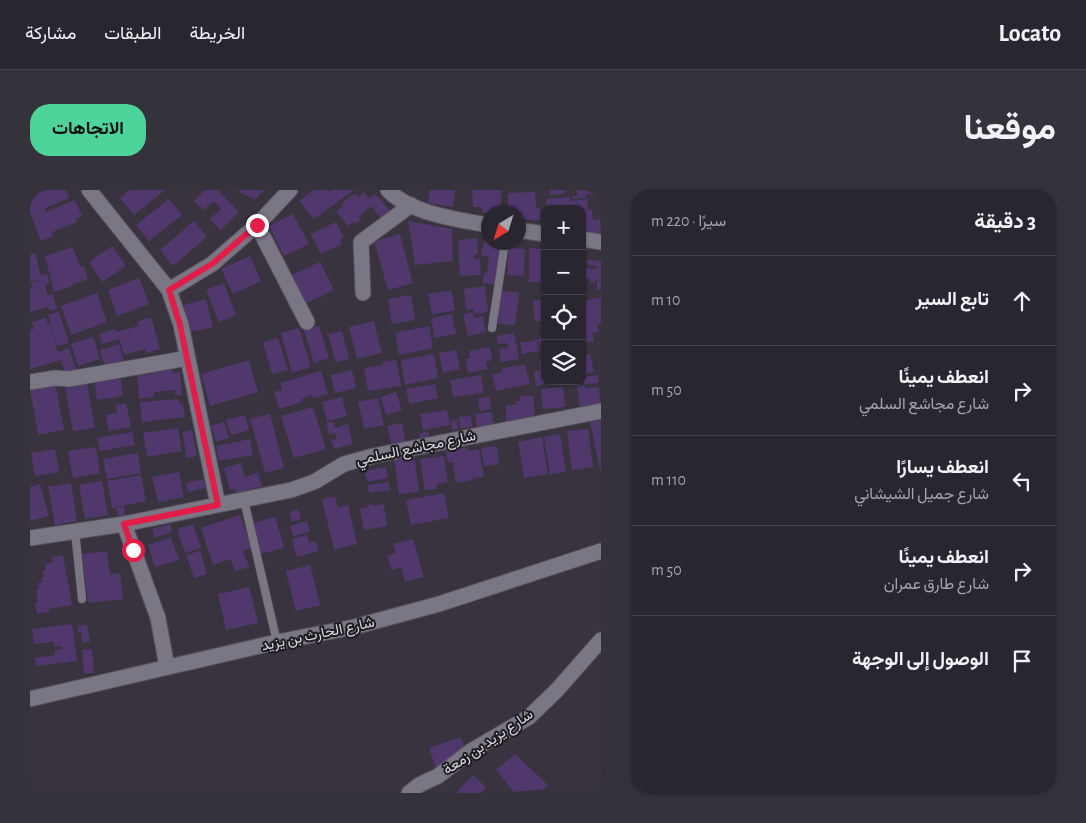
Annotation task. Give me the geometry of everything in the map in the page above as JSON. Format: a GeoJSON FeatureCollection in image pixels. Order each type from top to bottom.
{"type":"FeatureCollection","features":[{"type":"Feature","properties":{"kind":"street"},"geometry":{"type":"LineString","coordinates":[[90,190],[169,290],[188,358],[218,505]]}},
{"type":"Feature","properties":{"kind":"street"},"geometry":{"type":"LineString","coordinates":[[169,290],[212,264],[257,225],[290,190]]}},
{"type":"Feature","properties":{"kind":"street"},"geometry":{"type":"LineString","coordinates":[[388,190],[399,200],[411,205],[481,224]]}},
{"type":"Feature","properties":{"kind":"street"},"geometry":{"type":"LineString","coordinates":[[363,293],[361,242],[411,205]]}},
{"type":"Feature","properties":{"kind":"street"},"geometry":{"type":"LineString","coordinates":[[257,225],[307,322]]}},
{"type":"Feature","properties":{"kind":"street"},"geometry":{"type":"LineString","coordinates":[[526,231],[541,233]]}},
{"type":"Feature","properties":{"kind":"street"},"geometry":{"type":"LineString","coordinates":[[586,240],[601,242]]}},
{"type":"Feature","properties":{"kind":"street"},"geometry":{"type":"LineString","coordinates":[[30,382],[69,378],[188,358]]}},
{"type":"Feature","properties":{"kind":"street","name":"شارع مجاشع السلمي"},"geometry":{"type":"LineString","coordinates":[[30,538],[124,524],[291,490],[314,482],[344,464],[366,457],[601,411]]}},
{"type":"Feature","properties":{"kind":"street"},"geometry":{"type":"LineString","coordinates":[[124,524],[158,618],[167,668]]}},
{"type":"Feature","properties":{"kind":"street","name":"شارع الحارث بن يزيد"},"geometry":{"type":"LineString","coordinates":[[30,699],[277,642],[354,628],[440,604],[601,551]]}},
{"type":"Feature","properties":{"kind":"street","name":"شارع يزيد بن زمعة"},"geometry":{"type":"LineString","coordinates":[[409,793],[419,785],[438,776],[471,751],[529,717],[557,690],[601,640]]}},
{"type":"Feature","properties":{"kind":"lane"},"geometry":{"type":"LineString","coordinates":[[492,328],[504,250]]}},
{"type":"Feature","properties":{"kind":"lane"},"geometry":{"type":"LineString","coordinates":[[244,500],[277,642]]}},
{"type":"Feature","properties":{"kind":"lane"},"geometry":{"type":"LineString","coordinates":[[75,531],[82,598]]}},
{"type":"Feature","properties":{"kind":"building"},"geometry":{"type":"Polygon","coordinates":[[[30,190],[66,190],[69,198],[45,208],[46,212],[75,200],[82,216],[76,219],[77,222],[52,232],[53,236],[41,241],[30,212],[30,190]]]}},
{"type":"Feature","properties":{"kind":"building"},"geometry":{"type":"Polygon","coordinates":[[[130,190],[165,190],[134,215],[120,198],[130,190]]]}},
{"type":"Feature","properties":{"kind":"building"},"geometry":{"type":"Polygon","coordinates":[[[205,190],[218,190],[239,212],[221,230],[210,219],[221,209],[214,201],[203,210],[194,201],[205,190]]]}},
{"type":"Feature","properties":{"kind":"building"},"geometry":{"type":"Polygon","coordinates":[[[240,190],[264,190],[256,200],[239,192],[240,190]]]}},
{"type":"Feature","properties":{"kind":"building"},"geometry":{"type":"Polygon","coordinates":[[[314,190],[328,190],[329,192],[332,190],[354,190],[314,219],[299,201],[314,190]]]}},
{"type":"Feature","properties":{"kind":"building"},"geometry":{"type":"Polygon","coordinates":[[[430,190],[455,190],[453,207],[428,203],[430,190]]]}},
{"type":"Feature","properties":{"kind":"building"},"geometry":{"type":"Polygon","coordinates":[[[472,190],[501,190],[501,205],[473,207],[472,190]]]}},
{"type":"Feature","properties":{"kind":"building"},"geometry":{"type":"Polygon","coordinates":[[[550,190],[565,190],[565,194],[550,195],[550,190]]]}},
{"type":"Feature","properties":{"kind":"building"},"geometry":{"type":"Polygon","coordinates":[[[577,190],[595,190],[595,195],[585,194],[586,198],[572,199],[572,196],[577,196],[577,190]]]}},
{"type":"Feature","properties":{"kind":"building"},"geometry":{"type":"Polygon","coordinates":[[[364,192],[369,199],[375,194],[391,212],[382,220],[371,206],[359,216],[361,220],[355,224],[353,222],[348,226],[336,211],[343,206],[341,204],[355,193],[358,197],[364,192]]]}},
{"type":"Feature","properties":{"kind":"building"},"geometry":{"type":"Polygon","coordinates":[[[535,192],[536,208],[540,208],[540,220],[526,220],[526,205],[508,205],[508,193],[535,192]]]}},
{"type":"Feature","properties":{"kind":"building"},"geometry":{"type":"Polygon","coordinates":[[[570,197],[570,201],[587,199],[588,210],[592,210],[593,220],[600,219],[601,235],[586,237],[586,205],[547,205],[546,199],[570,197]]]}},
{"type":"Feature","properties":{"kind":"building"},"geometry":{"type":"Polygon","coordinates":[[[169,199],[182,215],[149,241],[136,225],[169,199]]]}},
{"type":"Feature","properties":{"kind":"building"},"geometry":{"type":"Polygon","coordinates":[[[293,214],[309,244],[284,256],[269,226],[293,214]]]}},
{"type":"Feature","properties":{"kind":"building"},"geometry":{"type":"Polygon","coordinates":[[[194,221],[207,237],[173,266],[160,250],[194,221]]]}},
{"type":"Feature","properties":{"kind":"building"},"geometry":{"type":"Polygon","coordinates":[[[408,221],[452,229],[453,261],[415,265],[408,221]]]}},
{"type":"Feature","properties":{"kind":"building"},"geometry":{"type":"Polygon","coordinates":[[[336,222],[344,238],[340,240],[342,244],[321,254],[311,234],[336,222]]]}},
{"type":"Feature","properties":{"kind":"building"},"geometry":{"type":"Polygon","coordinates":[[[400,234],[413,283],[388,290],[374,241],[400,234]]]}},
{"type":"Feature","properties":{"kind":"building"},"geometry":{"type":"Polygon","coordinates":[[[477,238],[478,254],[474,255],[474,259],[480,259],[481,275],[460,276],[458,240],[477,238]]]}},
{"type":"Feature","properties":{"kind":"building"},"geometry":{"type":"Polygon","coordinates":[[[112,246],[126,266],[102,282],[89,262],[112,246]]]}},
{"type":"Feature","properties":{"kind":"building"},"geometry":{"type":"Polygon","coordinates":[[[73,247],[80,267],[84,266],[88,279],[54,292],[45,256],[73,247]]]}},
{"type":"Feature","properties":{"kind":"building"},"geometry":{"type":"Polygon","coordinates":[[[529,248],[541,249],[541,282],[529,282],[529,248]]]}},
{"type":"Feature","properties":{"kind":"building"},"geometry":{"type":"Polygon","coordinates":[[[482,250],[501,250],[496,285],[482,283],[484,273],[487,273],[489,257],[481,256],[482,250]]]}},
{"type":"Feature","properties":{"kind":"building"},"geometry":{"type":"Polygon","coordinates":[[[509,250],[525,250],[524,276],[507,275],[509,250]]]}},
{"type":"Feature","properties":{"kind":"building"},"geometry":{"type":"Polygon","coordinates":[[[35,253],[41,275],[47,274],[50,284],[45,285],[48,295],[53,294],[57,309],[50,311],[48,307],[30,312],[30,288],[33,287],[31,283],[39,281],[30,282],[30,255],[35,253]]]}},
{"type":"Feature","properties":{"kind":"building"},"geometry":{"type":"Polygon","coordinates":[[[250,256],[261,281],[233,294],[221,269],[250,256]]]}},
{"type":"Feature","properties":{"kind":"building"},"geometry":{"type":"Polygon","coordinates":[[[587,260],[601,261],[601,290],[597,290],[597,280],[595,280],[595,283],[590,282],[590,279],[586,279],[586,268],[596,269],[597,266],[587,265],[587,260]]]}},
{"type":"Feature","properties":{"kind":"building"},"geometry":{"type":"Polygon","coordinates":[[[320,262],[334,290],[307,303],[292,275],[320,262]]]}},
{"type":"Feature","properties":{"kind":"building"},"geometry":{"type":"Polygon","coordinates":[[[139,278],[149,304],[117,316],[108,290],[139,278]]]}},
{"type":"Feature","properties":{"kind":"building"},"geometry":{"type":"Polygon","coordinates":[[[224,283],[236,315],[219,322],[206,290],[224,283]]]}},
{"type":"Feature","properties":{"kind":"building"},"geometry":{"type":"Polygon","coordinates":[[[485,286],[488,312],[475,314],[474,309],[468,310],[466,308],[464,289],[485,286]]]}},
{"type":"Feature","properties":{"kind":"building"},"geometry":{"type":"Polygon","coordinates":[[[451,290],[455,310],[432,315],[428,294],[451,290]]]}},
{"type":"Feature","properties":{"kind":"building"},"geometry":{"type":"Polygon","coordinates":[[[501,290],[519,293],[515,326],[497,323],[501,290]]]}},
{"type":"Feature","properties":{"kind":"building"},"geometry":{"type":"Polygon","coordinates":[[[97,293],[107,322],[71,335],[61,306],[97,293]]]}},
{"type":"Feature","properties":{"kind":"building"},"geometry":{"type":"Polygon","coordinates":[[[411,295],[415,320],[392,324],[388,299],[411,295]]]}},
{"type":"Feature","properties":{"kind":"building"},"geometry":{"type":"Polygon","coordinates":[[[601,297],[601,323],[597,324],[599,332],[592,333],[594,341],[586,343],[586,340],[586,300],[601,297]]]}},
{"type":"Feature","properties":{"kind":"building"},"geometry":{"type":"Polygon","coordinates":[[[206,299],[213,327],[190,332],[183,305],[206,299]]]}},
{"type":"Feature","properties":{"kind":"building"},"geometry":{"type":"Polygon","coordinates":[[[541,300],[541,321],[535,321],[533,301],[541,300]]]}},
{"type":"Feature","properties":{"kind":"building"},"geometry":{"type":"Polygon","coordinates":[[[59,311],[69,343],[57,346],[48,315],[59,311]]]}},
{"type":"Feature","properties":{"kind":"building"},"geometry":{"type":"Polygon","coordinates":[[[473,312],[475,318],[483,316],[486,332],[468,336],[463,314],[473,312]]]}},
{"type":"Feature","properties":{"kind":"building"},"geometry":{"type":"Polygon","coordinates":[[[452,314],[456,334],[435,338],[431,318],[452,314]]]}},
{"type":"Feature","properties":{"kind":"building"},"geometry":{"type":"Polygon","coordinates":[[[151,317],[160,349],[146,353],[145,349],[124,355],[119,339],[102,344],[99,334],[115,329],[116,332],[138,326],[137,322],[151,317]]]}},
{"type":"Feature","properties":{"kind":"building"},"geometry":{"type":"Polygon","coordinates":[[[46,318],[48,325],[50,324],[58,352],[69,348],[77,372],[66,375],[61,360],[30,369],[30,330],[34,329],[32,322],[46,318]]]}},
{"type":"Feature","properties":{"kind":"building"},"geometry":{"type":"Polygon","coordinates":[[[374,321],[382,353],[357,359],[349,327],[374,321]]]}},
{"type":"Feature","properties":{"kind":"building"},"geometry":{"type":"Polygon","coordinates":[[[319,326],[329,358],[314,363],[304,330],[319,326]]]}},
{"type":"Feature","properties":{"kind":"building"},"geometry":{"type":"Polygon","coordinates":[[[429,326],[433,348],[399,355],[395,333],[429,326]]]}},
{"type":"Feature","properties":{"kind":"building"},"geometry":{"type":"Polygon","coordinates":[[[299,328],[311,367],[292,373],[281,333],[299,328]]]}},
{"type":"Feature","properties":{"kind":"building"},"geometry":{"type":"Polygon","coordinates":[[[342,331],[349,359],[336,362],[328,334],[342,331]]]}},
{"type":"Feature","properties":{"kind":"building"},"geometry":{"type":"Polygon","coordinates":[[[514,333],[519,359],[501,362],[499,349],[508,348],[507,343],[498,344],[497,336],[514,333]]]}},
{"type":"Feature","properties":{"kind":"building"},"geometry":{"type":"Polygon","coordinates":[[[93,337],[100,359],[78,366],[71,344],[93,337]]]}},
{"type":"Feature","properties":{"kind":"building"},"geometry":{"type":"Polygon","coordinates":[[[278,338],[288,370],[272,374],[263,342],[278,338]]]}},
{"type":"Feature","properties":{"kind":"building"},"geometry":{"type":"Polygon","coordinates":[[[541,338],[541,352],[538,339],[541,338]]]}},
{"type":"Feature","properties":{"kind":"building"},"geometry":{"type":"Polygon","coordinates":[[[537,340],[539,351],[522,354],[520,343],[537,340]]]}},
{"type":"Feature","properties":{"kind":"building"},"geometry":{"type":"Polygon","coordinates":[[[119,344],[125,365],[106,370],[100,350],[119,344]]]}},
{"type":"Feature","properties":{"kind":"building"},"geometry":{"type":"Polygon","coordinates":[[[490,347],[492,360],[486,362],[488,369],[468,373],[465,359],[470,358],[469,351],[490,347]]]}},
{"type":"Feature","properties":{"kind":"building"},"geometry":{"type":"Polygon","coordinates":[[[456,350],[460,369],[443,373],[439,353],[456,350]]]}},
{"type":"Feature","properties":{"kind":"building"},"geometry":{"type":"Polygon","coordinates":[[[434,354],[438,378],[405,385],[401,360],[434,354]]]}},
{"type":"Feature","properties":{"kind":"building"},"geometry":{"type":"Polygon","coordinates":[[[590,354],[594,372],[586,373],[586,355],[590,354]]]}},
{"type":"Feature","properties":{"kind":"building"},"geometry":{"type":"Polygon","coordinates":[[[249,360],[258,392],[210,406],[201,374],[249,360]]]}},
{"type":"Feature","properties":{"kind":"building"},"geometry":{"type":"Polygon","coordinates":[[[396,360],[401,386],[368,391],[364,368],[383,365],[382,362],[396,360]]]}},
{"type":"Feature","properties":{"kind":"building"},"geometry":{"type":"Polygon","coordinates":[[[539,361],[541,361],[541,385],[536,386],[534,371],[540,370],[539,361]]]}},
{"type":"Feature","properties":{"kind":"building"},"geometry":{"type":"Polygon","coordinates":[[[525,364],[530,384],[496,391],[492,375],[502,372],[501,369],[525,364]]]}},
{"type":"Feature","properties":{"kind":"building"},"geometry":{"type":"Polygon","coordinates":[[[172,369],[172,373],[180,372],[182,395],[175,395],[175,390],[154,392],[154,397],[139,399],[137,375],[152,374],[152,371],[172,369]]]}},
{"type":"Feature","properties":{"kind":"building"},"geometry":{"type":"Polygon","coordinates":[[[352,370],[356,388],[335,393],[331,375],[352,370]]]}},
{"type":"Feature","properties":{"kind":"building"},"geometry":{"type":"Polygon","coordinates":[[[321,371],[328,394],[313,398],[312,395],[301,399],[302,402],[279,409],[274,392],[282,390],[280,383],[321,371]]]}},
{"type":"Feature","properties":{"kind":"building"},"geometry":{"type":"Polygon","coordinates":[[[120,373],[123,396],[97,400],[94,377],[120,373]]]}},
{"type":"Feature","properties":{"kind":"building"},"geometry":{"type":"Polygon","coordinates":[[[481,375],[484,393],[453,397],[450,380],[481,375]]]}},
{"type":"Feature","properties":{"kind":"building"},"geometry":{"type":"Polygon","coordinates":[[[598,375],[598,383],[586,384],[586,377],[598,375]]]}},
{"type":"Feature","properties":{"kind":"building"},"geometry":{"type":"Polygon","coordinates":[[[55,382],[64,430],[38,435],[30,388],[55,382]]]}},
{"type":"Feature","properties":{"kind":"building"},"geometry":{"type":"Polygon","coordinates":[[[87,384],[95,428],[73,431],[65,388],[87,384]]]}},
{"type":"Feature","properties":{"kind":"building"},"geometry":{"type":"Polygon","coordinates":[[[435,384],[438,398],[409,404],[406,389],[435,384]]]}},
{"type":"Feature","properties":{"kind":"building"},"geometry":{"type":"Polygon","coordinates":[[[585,385],[585,388],[599,387],[600,405],[580,410],[577,386],[585,385]]]}},
{"type":"Feature","properties":{"kind":"building"},"geometry":{"type":"Polygon","coordinates":[[[563,387],[565,407],[543,409],[541,389],[563,387]]]}},
{"type":"Feature","properties":{"kind":"building"},"geometry":{"type":"Polygon","coordinates":[[[396,392],[402,410],[386,415],[380,397],[396,392]]]}},
{"type":"Feature","properties":{"kind":"building"},"geometry":{"type":"Polygon","coordinates":[[[520,396],[534,396],[534,418],[521,419],[521,424],[506,424],[506,405],[516,405],[516,401],[520,401],[520,396]]]}},
{"type":"Feature","properties":{"kind":"building"},"geometry":{"type":"Polygon","coordinates":[[[342,397],[347,416],[327,421],[322,402],[342,397]]]}},
{"type":"Feature","properties":{"kind":"building"},"geometry":{"type":"Polygon","coordinates":[[[490,397],[491,409],[480,411],[478,398],[490,397]]]}},
{"type":"Feature","properties":{"kind":"building"},"geometry":{"type":"Polygon","coordinates":[[[378,398],[384,425],[364,429],[358,402],[378,398]]]}},
{"type":"Feature","properties":{"kind":"building"},"geometry":{"type":"Polygon","coordinates":[[[179,399],[179,403],[183,403],[185,417],[142,422],[140,402],[179,399]]]}},
{"type":"Feature","properties":{"kind":"building"},"geometry":{"type":"Polygon","coordinates":[[[126,403],[131,427],[109,431],[106,415],[117,413],[116,405],[126,403]]]}},
{"type":"Feature","properties":{"kind":"building"},"geometry":{"type":"Polygon","coordinates":[[[313,407],[326,449],[294,458],[281,416],[313,407]]]}},
{"type":"Feature","properties":{"kind":"building"},"geometry":{"type":"Polygon","coordinates":[[[447,410],[450,425],[423,430],[420,414],[447,410]]]}},
{"type":"Feature","properties":{"kind":"building"},"geometry":{"type":"Polygon","coordinates":[[[492,412],[494,429],[477,430],[475,414],[492,412]]]}},
{"type":"Feature","properties":{"kind":"building"},"geometry":{"type":"Polygon","coordinates":[[[270,414],[284,468],[265,473],[250,419],[270,414]]]}},
{"type":"Feature","properties":{"kind":"building"},"geometry":{"type":"Polygon","coordinates":[[[245,415],[249,430],[231,435],[226,420],[245,415]]]}},
{"type":"Feature","properties":{"kind":"building"},"geometry":{"type":"Polygon","coordinates":[[[471,416],[472,427],[460,428],[459,417],[471,416]]]}},
{"type":"Feature","properties":{"kind":"building"},"geometry":{"type":"Polygon","coordinates":[[[457,420],[458,429],[452,430],[451,421],[457,420]]]}},
{"type":"Feature","properties":{"kind":"building"},"geometry":{"type":"Polygon","coordinates":[[[601,420],[601,470],[600,470],[590,422],[601,420]]]}},
{"type":"Feature","properties":{"kind":"building"},"geometry":{"type":"Polygon","coordinates":[[[224,422],[229,438],[216,442],[211,426],[224,422]]]}},
{"type":"Feature","properties":{"kind":"building"},"geometry":{"type":"Polygon","coordinates":[[[333,422],[335,428],[348,424],[353,444],[334,449],[331,440],[337,439],[335,433],[329,434],[326,423],[333,422]]]}},
{"type":"Feature","properties":{"kind":"building"},"geometry":{"type":"Polygon","coordinates":[[[402,423],[406,443],[392,446],[387,426],[402,423]]]}},
{"type":"Feature","properties":{"kind":"building"},"geometry":{"type":"Polygon","coordinates":[[[178,428],[182,451],[147,457],[143,433],[178,428]]]}},
{"type":"Feature","properties":{"kind":"building"},"geometry":{"type":"Polygon","coordinates":[[[588,429],[593,467],[572,470],[567,431],[588,429]]]}},
{"type":"Feature","properties":{"kind":"building"},"geometry":{"type":"Polygon","coordinates":[[[192,430],[197,456],[187,458],[182,432],[192,430]]]}},
{"type":"Feature","properties":{"kind":"building"},"geometry":{"type":"Polygon","coordinates":[[[132,432],[135,445],[100,451],[97,438],[132,432]]]}},
{"type":"Feature","properties":{"kind":"building"},"geometry":{"type":"Polygon","coordinates":[[[429,432],[429,442],[420,443],[420,433],[429,432]]]}},
{"type":"Feature","properties":{"kind":"building"},"geometry":{"type":"Polygon","coordinates":[[[560,434],[566,472],[550,474],[544,437],[560,434]]]}},
{"type":"Feature","properties":{"kind":"building"},"geometry":{"type":"Polygon","coordinates":[[[542,437],[548,474],[524,478],[518,442],[542,437]]]}},
{"type":"Feature","properties":{"kind":"building"},"geometry":{"type":"Polygon","coordinates":[[[250,439],[253,455],[219,461],[216,446],[250,439]]]}},
{"type":"Feature","properties":{"kind":"building"},"geometry":{"type":"Polygon","coordinates":[[[497,446],[499,464],[484,466],[481,448],[497,446]]]}},
{"type":"Feature","properties":{"kind":"building"},"geometry":{"type":"Polygon","coordinates":[[[96,447],[100,473],[73,478],[68,451],[96,447]]]}},
{"type":"Feature","properties":{"kind":"building"},"geometry":{"type":"Polygon","coordinates":[[[467,447],[468,451],[479,449],[484,477],[473,478],[471,468],[473,480],[456,483],[453,462],[448,463],[446,451],[467,447]]]}},
{"type":"Feature","properties":{"kind":"building"},"geometry":{"type":"Polygon","coordinates":[[[55,449],[59,472],[35,476],[31,453],[55,449]]]}},
{"type":"Feature","properties":{"kind":"building"},"geometry":{"type":"Polygon","coordinates":[[[138,453],[141,473],[107,479],[103,459],[138,453]]]}},
{"type":"Feature","properties":{"kind":"building"},"geometry":{"type":"Polygon","coordinates":[[[414,455],[419,492],[399,494],[394,458],[414,455]]]}},
{"type":"Feature","properties":{"kind":"building"},"geometry":{"type":"Polygon","coordinates":[[[444,456],[448,482],[437,484],[437,489],[425,490],[420,459],[444,456]]]}},
{"type":"Feature","properties":{"kind":"building"},"geometry":{"type":"Polygon","coordinates":[[[241,463],[245,477],[258,473],[262,486],[236,494],[235,489],[230,490],[224,468],[241,463]]]}},
{"type":"Feature","properties":{"kind":"building"},"geometry":{"type":"Polygon","coordinates":[[[386,467],[388,478],[367,482],[365,471],[386,467]]]}},
{"type":"Feature","properties":{"kind":"building"},"geometry":{"type":"Polygon","coordinates":[[[179,472],[184,497],[158,502],[152,477],[179,472]]]}},
{"type":"Feature","properties":{"kind":"building"},"geometry":{"type":"Polygon","coordinates":[[[141,475],[146,501],[112,508],[107,481],[141,475]]]}},
{"type":"Feature","properties":{"kind":"building"},"geometry":{"type":"Polygon","coordinates":[[[204,479],[205,488],[188,492],[186,483],[204,479]]]}},
{"type":"Feature","properties":{"kind":"building"},"geometry":{"type":"Polygon","coordinates":[[[102,481],[108,515],[85,519],[79,485],[102,481]]]}},
{"type":"Feature","properties":{"kind":"building"},"geometry":{"type":"Polygon","coordinates":[[[389,482],[390,490],[369,493],[368,485],[389,482]]]}},
{"type":"Feature","properties":{"kind":"building"},"geometry":{"type":"Polygon","coordinates":[[[71,483],[77,521],[55,525],[48,487],[71,483]]]}},
{"type":"Feature","properties":{"kind":"building"},"geometry":{"type":"Polygon","coordinates":[[[40,484],[49,516],[30,521],[30,487],[40,484]]]}},
{"type":"Feature","properties":{"kind":"building"},"geometry":{"type":"Polygon","coordinates":[[[444,493],[449,518],[411,525],[406,500],[444,493]]]}},
{"type":"Feature","properties":{"kind":"building"},"geometry":{"type":"Polygon","coordinates":[[[335,496],[338,508],[348,505],[357,544],[334,550],[322,499],[335,496]]]}},
{"type":"Feature","properties":{"kind":"building"},"geometry":{"type":"Polygon","coordinates":[[[373,504],[374,506],[384,504],[387,526],[364,530],[360,509],[367,508],[367,505],[373,504]]]}},
{"type":"Feature","properties":{"kind":"building"},"geometry":{"type":"Polygon","coordinates":[[[124,506],[126,519],[119,520],[116,508],[124,506]]]}},
{"type":"Feature","properties":{"kind":"building"},"geometry":{"type":"Polygon","coordinates":[[[298,509],[301,519],[292,522],[289,513],[298,509]]]}},
{"type":"Feature","properties":{"kind":"building"},"geometry":{"type":"Polygon","coordinates":[[[240,515],[252,548],[243,551],[249,567],[235,571],[231,559],[213,565],[201,528],[240,515]]]}},
{"type":"Feature","properties":{"kind":"building"},"geometry":{"type":"Polygon","coordinates":[[[275,517],[284,548],[260,554],[252,523],[275,517]]]}},
{"type":"Feature","properties":{"kind":"building"},"geometry":{"type":"Polygon","coordinates":[[[307,521],[310,532],[293,536],[290,526],[307,521]]]}},
{"type":"Feature","properties":{"kind":"building"},"geometry":{"type":"Polygon","coordinates":[[[170,524],[172,532],[155,538],[152,529],[170,524]]]}},
{"type":"Feature","properties":{"kind":"building"},"geometry":{"type":"Polygon","coordinates":[[[193,524],[201,548],[185,553],[177,529],[193,524]]]}},
{"type":"Feature","properties":{"kind":"building"},"geometry":{"type":"Polygon","coordinates":[[[307,535],[309,543],[316,541],[319,551],[297,557],[292,539],[307,535]]]}},
{"type":"Feature","properties":{"kind":"building"},"geometry":{"type":"Polygon","coordinates":[[[171,537],[179,560],[155,567],[148,545],[171,537]]]}},
{"type":"Feature","properties":{"kind":"building"},"geometry":{"type":"Polygon","coordinates":[[[413,539],[424,577],[405,582],[401,567],[392,570],[387,556],[396,553],[393,544],[413,539]]]}},
{"type":"Feature","properties":{"kind":"building"},"geometry":{"type":"Polygon","coordinates":[[[107,551],[110,574],[120,573],[123,599],[88,603],[82,554],[107,551]]]}},
{"type":"Feature","properties":{"kind":"building"},"geometry":{"type":"Polygon","coordinates":[[[200,551],[207,574],[194,578],[186,555],[200,551]]]}},
{"type":"Feature","properties":{"kind":"building"},"geometry":{"type":"Polygon","coordinates":[[[63,555],[72,605],[49,609],[49,612],[37,614],[35,603],[38,602],[36,590],[39,589],[38,583],[42,582],[41,578],[44,577],[43,570],[46,570],[45,564],[53,562],[52,557],[63,555]]]}},
{"type":"Feature","properties":{"kind":"building"},"geometry":{"type":"Polygon","coordinates":[[[310,565],[320,605],[296,611],[286,571],[310,565]]]}},
{"type":"Feature","properties":{"kind":"building"},"geometry":{"type":"Polygon","coordinates":[[[249,587],[258,623],[226,630],[218,594],[249,587]]]}},
{"type":"Feature","properties":{"kind":"building"},"geometry":{"type":"Polygon","coordinates":[[[72,624],[77,661],[36,666],[35,658],[55,655],[55,650],[62,649],[61,646],[54,647],[53,642],[34,644],[32,629],[72,624]]]}},
{"type":"Feature","properties":{"kind":"building"},"geometry":{"type":"Polygon","coordinates":[[[87,625],[90,642],[83,643],[81,632],[78,632],[78,626],[87,625]]]}},
{"type":"Feature","properties":{"kind":"building"},"geometry":{"type":"Polygon","coordinates":[[[92,649],[94,673],[84,674],[82,650],[92,649]]]}},
{"type":"Feature","properties":{"kind":"building"},"geometry":{"type":"Polygon","coordinates":[[[461,737],[465,748],[436,769],[429,748],[461,737]]]}},
{"type":"Feature","properties":{"kind":"building"},"geometry":{"type":"Polygon","coordinates":[[[515,754],[548,785],[544,789],[514,792],[496,770],[515,754]]]}},
{"type":"Feature","properties":{"kind":"building"},"geometry":{"type":"Polygon","coordinates":[[[473,775],[486,787],[481,793],[456,793],[473,775]]]}},
{"type":"Feature","properties":{"kind":"route"},"geometry":{"type":"LineString","coordinates":[[133,550],[124,524],[218,505],[180,325],[169,290],[212,264],[257,225]]}}]}
